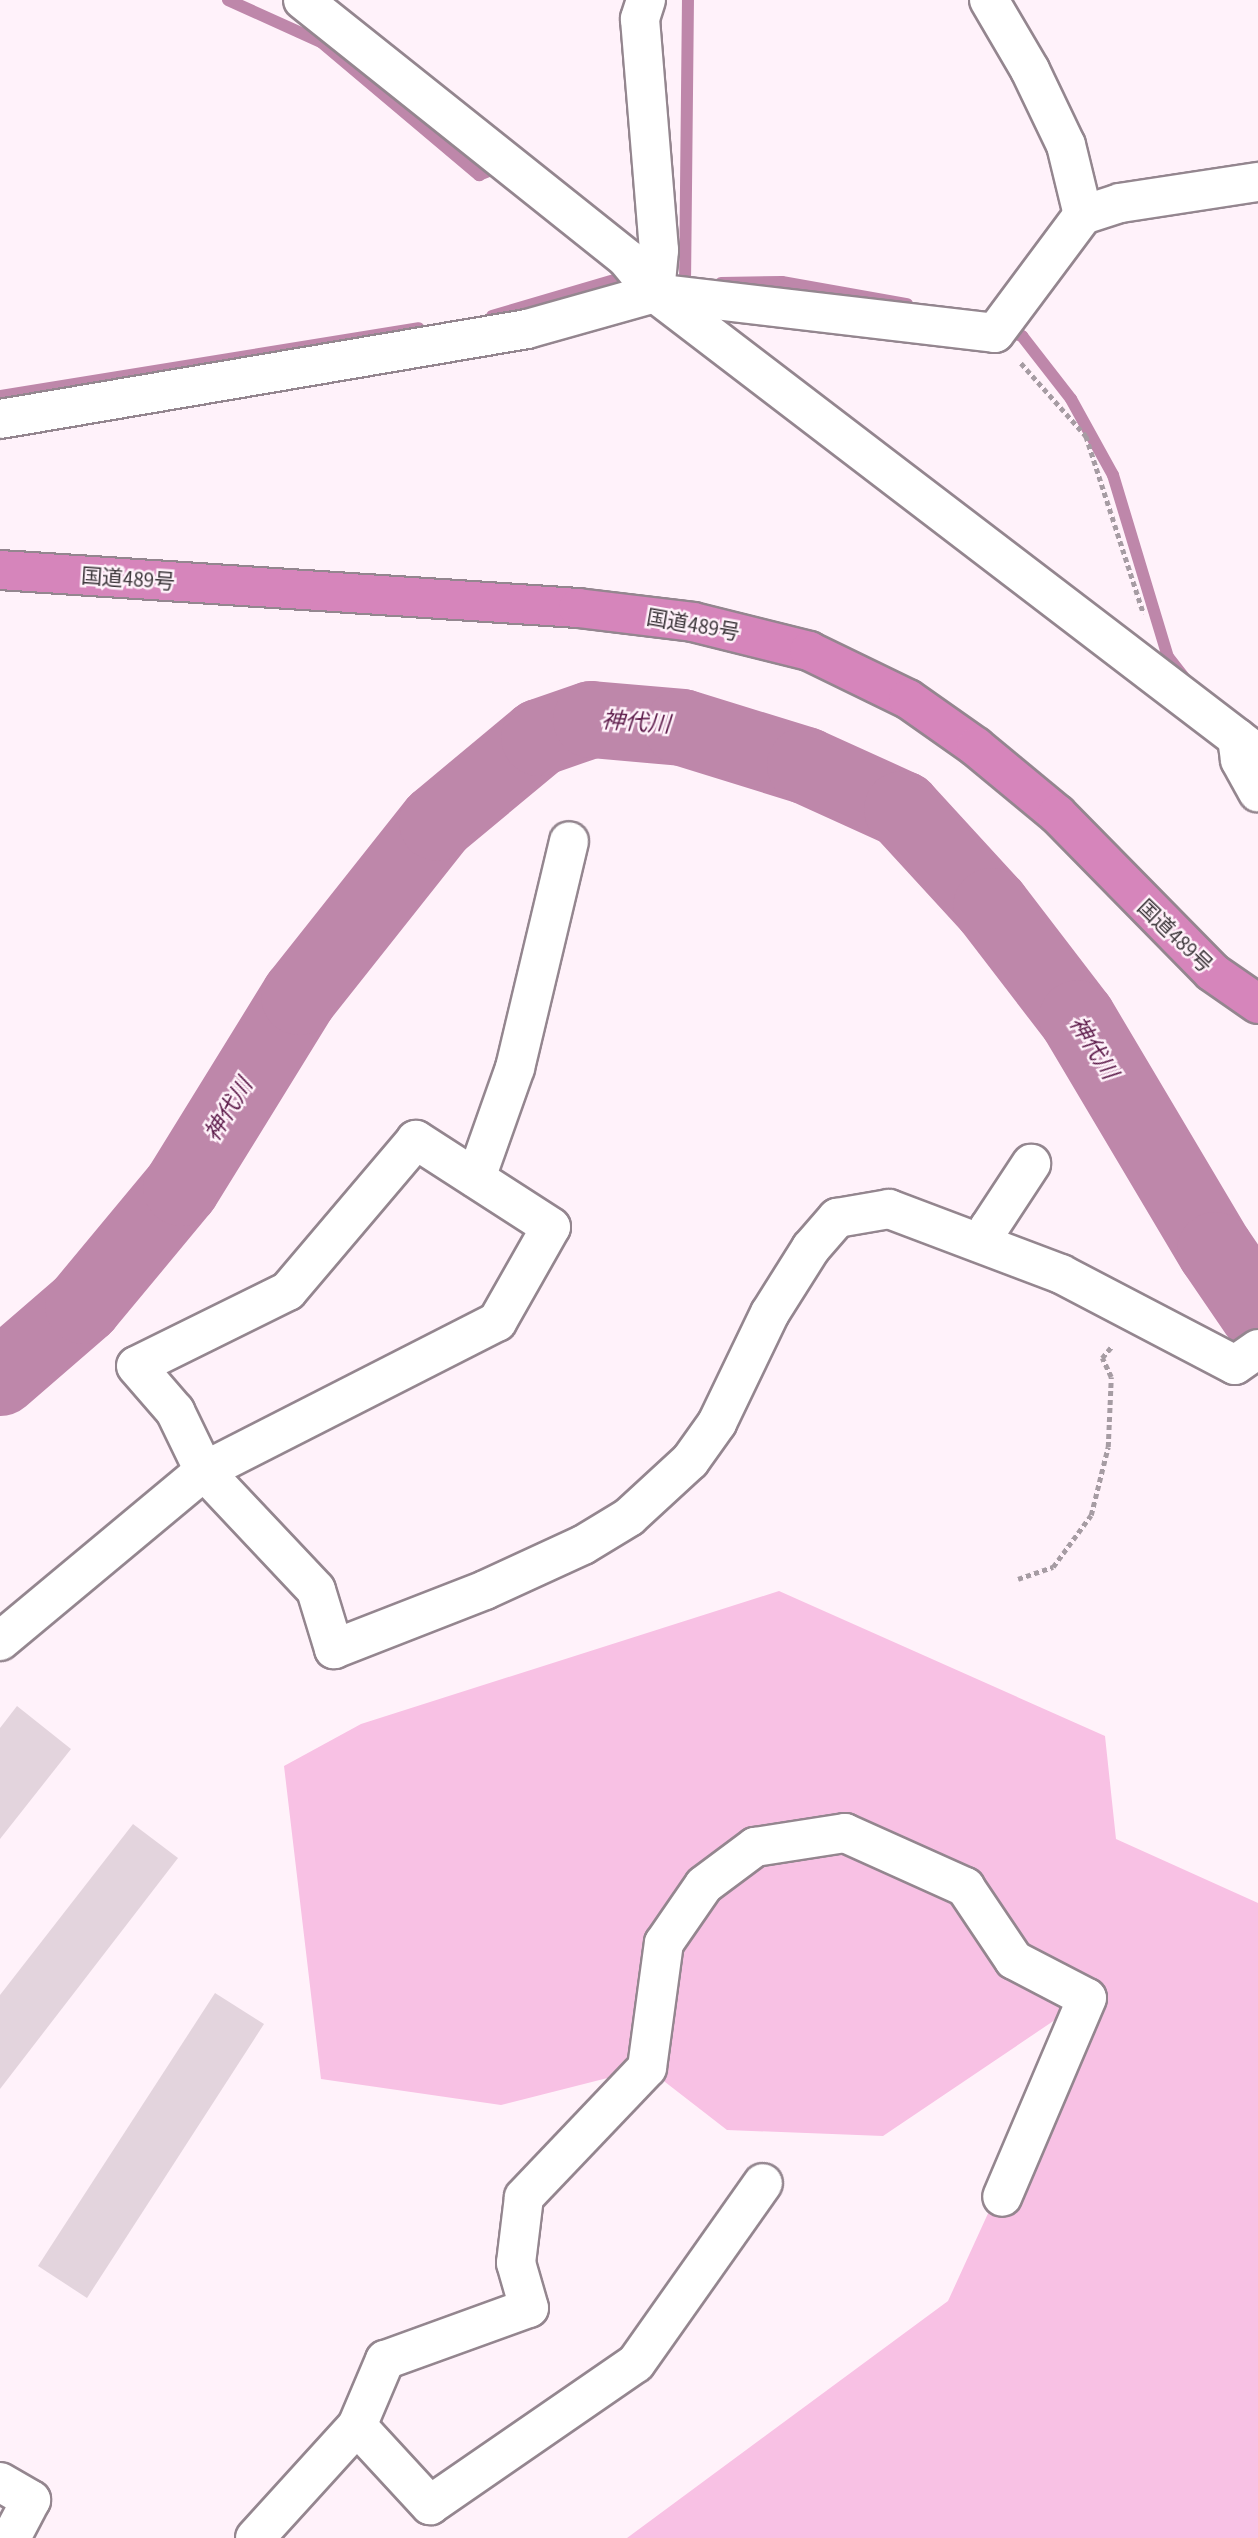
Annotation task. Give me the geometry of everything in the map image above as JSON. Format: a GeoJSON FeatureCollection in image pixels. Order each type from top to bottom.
{"type":"FeatureCollection","features":[{"type":"Feature","properties":{"kind":"highway","name":"国道489号"},"geometry":{"type":"LineString","coordinates":[[0,570],[578,608],[693,622],[809,651],[908,699],[976,747],[1057,814],[1212,972],[1258,1004]]}},
{"type":"Feature","properties":{"kind":"street"},"geometry":{"type":"LineString","coordinates":[[303,0],[627,259],[655,293],[1248,746],[1240,760],[1258,792]]}},
{"type":"Feature","properties":{"kind":"street"},"geometry":{"type":"LineString","coordinates":[[646,0],[640,19],[659,250],[655,293]]}},
{"type":"Feature","properties":{"kind":"street"},"geometry":{"type":"LineString","coordinates":[[989,0],[1030,70],[1066,145],[1083,215]]}},
{"type":"Feature","properties":{"kind":"street"},"geometry":{"type":"LineString","coordinates":[[0,419],[527,329],[655,293],[995,333],[1083,215],[1120,204],[1258,182]]}},
{"type":"Feature","properties":{"kind":"street"},"geometry":{"type":"LineString","coordinates":[[476,1178],[515,1068],[569,841]]}},
{"type":"Feature","properties":{"kind":"street"},"geometry":{"type":"LineString","coordinates":[[0,1641],[204,1471],[497,1322],[551,1227],[416,1140],[288,1291],[136,1366],[174,1411],[204,1471],[316,1590],[334,1649],[485,1590],[583,1545],[629,1517],[690,1461],[717,1423],[770,1313],[811,1248],[837,1218],[890,1209],[1061,1274],[1235,1365],[1257,1350]]}},
{"type":"Feature","properties":{"kind":"street"},"geometry":{"type":"LineString","coordinates":[[984,1244],[989,1228],[1031,1164]]}},
{"type":"Feature","properties":{"kind":"street"},"geometry":{"type":"LineString","coordinates":[[255,2538],[357,2426],[385,2360],[528,2308],[516,2263],[524,2197],[647,2068],[664,1943],[704,1885],[755,1847],[845,1833],[965,1887],[1014,1960],[1087,1998],[1002,2197]]}},
{"type":"Feature","properties":{"kind":"street"},"geometry":{"type":"LineString","coordinates":[[357,2426],[430,2505],[636,2363],[763,2183]]}},
{"type":"Feature","properties":{"kind":"street"},"geometry":{"type":"LineString","coordinates":[[0,2482],[31,2500],[11,2538]]}},
{"type":"Feature","properties":{"kind":"path"},"geometry":{"type":"LineString","coordinates":[[995,333],[1086,436],[1145,618]]}},
{"type":"Feature","properties":{"kind":"path"},"geometry":{"type":"LineString","coordinates":[[1018,1579],[1054,1567],[1091,1515],[1108,1447],[1111,1377],[1102,1358],[1139,1317]]}},
{"type":"Feature","properties":{"kind":"shaded area"},"geometry":{"type":"Polygon","coordinates":[[[779,1591],[1105,1736],[1116,1839],[1258,1903],[1258,2538],[627,2538],[948,2301],[1086,1999],[883,2136],[727,2130],[647,2068],[501,2105],[321,2079],[284,1766],[361,1724],[779,1591]]]}},
{"type":"Feature","properties":{"kind":"building"},"geometry":{"type":"Polygon","coordinates":[[[17,1706],[71,1749],[0,1839],[0,1728],[17,1706]]]}},
{"type":"Feature","properties":{"kind":"building"},"geometry":{"type":"Polygon","coordinates":[[[133,1824],[178,1858],[0,2089],[0,1995],[133,1824]]]}},
{"type":"Feature","properties":{"kind":"building"},"geometry":{"type":"Polygon","coordinates":[[[215,1993],[264,2024],[87,2298],[38,2266],[215,1993]]]}},
{"type":"Feature","properties":{"kind":"waterway"},"geometry":{"type":"LineString","coordinates":[[228,0],[321,42],[479,175],[501,166]]}},
{"type":"Feature","properties":{"kind":"waterway"},"geometry":{"type":"LineString","coordinates":[[675,283],[685,284],[688,0]]}},
{"type":"Feature","properties":{"kind":"waterway"},"geometry":{"type":"LineString","coordinates":[[492,316],[618,279],[633,280]]}},
{"type":"Feature","properties":{"kind":"waterway"},"geometry":{"type":"LineString","coordinates":[[721,283],[782,282],[907,304]]}},
{"type":"Feature","properties":{"kind":"waterway"},"geometry":{"type":"LineString","coordinates":[[0,396],[419,328]]}},
{"type":"Feature","properties":{"kind":"waterway"},"geometry":{"type":"LineString","coordinates":[[1002,328],[1022,336],[1071,399],[1113,475],[1168,657],[1185,679]]}},
{"type":"Feature","properties":{"kind":"waterway","name":"神代川"},"geometry":{"type":"LineString","coordinates":[[0,1377],[83,1305],[181,1187],[299,996],[437,822],[539,737],[591,719],[682,727],[805,765],[902,809],[991,906],[1077,1018],[1215,1250],[1258,1313]]}}]}
